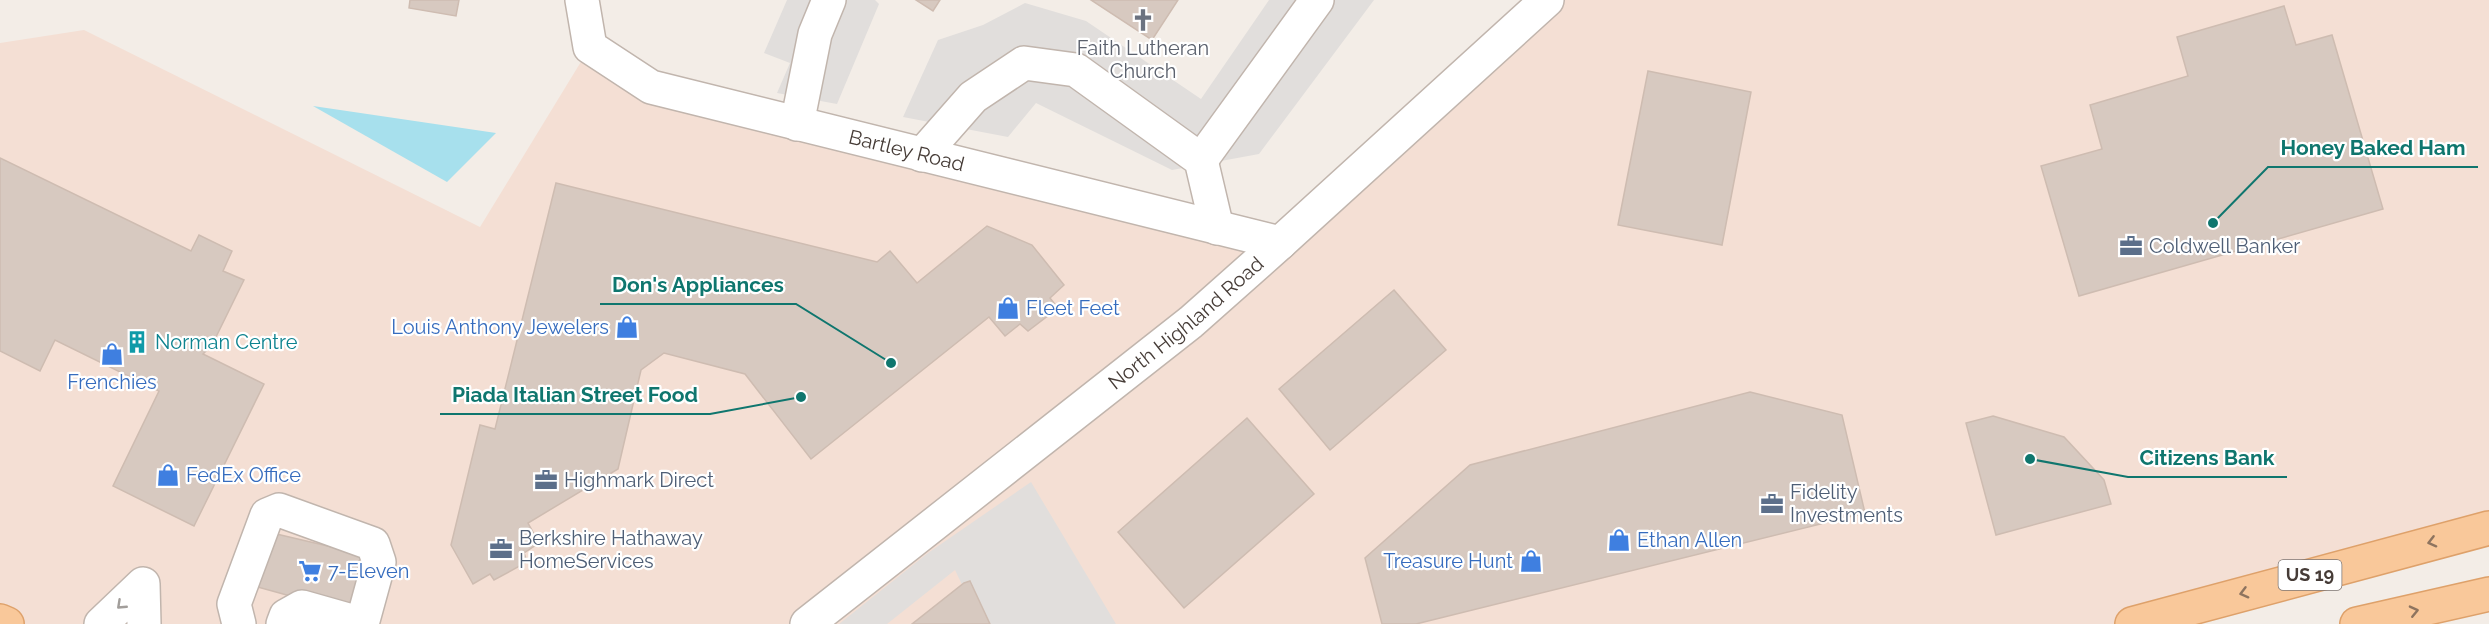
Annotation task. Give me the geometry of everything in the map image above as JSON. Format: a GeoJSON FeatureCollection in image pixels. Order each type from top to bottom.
{"type":"FeatureCollection","features":[{"type":"Feature","properties":{"kind":"main road","name":"US 19"},"geometry":{"type":"LineString","coordinates":[[2132,624],[2489,528]]}},
{"type":"Feature","properties":{"kind":"main road"},"geometry":{"type":"LineString","coordinates":[[2357,624],[2488,595]]}},
{"type":"Feature","properties":{"kind":"main road"},"geometry":{"type":"LineString","coordinates":[[0,621],[7,624]]}},
{"type":"Feature","properties":{"kind":"street","name":"Bartley Road"},"geometry":{"type":"LineString","coordinates":[[582,0],[590,47],[651,87],[1280,243]]}},
{"type":"Feature","properties":{"kind":"street"},"geometry":{"type":"LineString","coordinates":[[797,124],[815,34],[829,0]]}},
{"type":"Feature","properties":{"kind":"street"},"geometry":{"type":"LineString","coordinates":[[1201,160],[1317,0]]}},
{"type":"Feature","properties":{"kind":"street","name":"North Highland Road"},"geometry":{"type":"LineString","coordinates":[[807,624],[1181,329],[1280,243],[1547,0]]}},
{"type":"Feature","properties":{"kind":"street"},"geometry":{"type":"LineString","coordinates":[[922,155],[973,97],[1024,63],[1076,70],[1201,160],[1217,228]]}},
{"type":"Feature","properties":{"kind":"street"},"geometry":{"type":"LineString","coordinates":[[239,624],[234,604],[267,515],[279,510],[373,544],[379,562],[362,624],[302,607],[286,616],[283,624]]}},
{"type":"Feature","properties":{"kind":"street"},"geometry":{"type":"LineString","coordinates":[[101,624],[143,584],[144,624]]}},
{"type":"Feature","properties":{"kind":"shaded area"},"geometry":{"type":"Polygon","coordinates":[[[787,0],[875,0],[879,4],[837,104],[777,93],[790,63],[764,53],[787,0]]]}},
{"type":"Feature","properties":{"kind":"shaded area"},"geometry":{"type":"Polygon","coordinates":[[[1269,0],[1374,0],[1259,154],[1172,170],[1036,103],[1008,137],[903,117],[938,40],[983,25],[1025,3],[1086,21],[1201,99],[1269,0]]]}},
{"type":"Feature","properties":{"kind":"shaded area"},"geometry":{"type":"Polygon","coordinates":[[[1547,0],[2489,0],[2489,528],[2132,624],[7,624],[0,621],[0,43],[84,30],[480,227],[590,47],[651,87],[1280,243],[1547,0]]]}},
{"type":"Feature","properties":{"kind":"shaded area"},"geometry":{"type":"Polygon","coordinates":[[[1031,482],[1116,624],[981,624],[955,570],[887,624],[839,624],[928,553],[1031,482]]]}},
{"type":"Feature","properties":{"kind":"water"},"geometry":{"type":"Polygon","coordinates":[[[313,106],[496,133],[447,182],[313,106]]]}},
{"type":"Feature","properties":{"kind":"building"},"geometry":{"type":"Polygon","coordinates":[[[410,0],[459,0],[456,16],[409,8],[410,0]]]}},
{"type":"Feature","properties":{"kind":"building"},"geometry":{"type":"Polygon","coordinates":[[[916,0],[940,0],[933,11],[916,0]]]}},
{"type":"Feature","properties":{"kind":"building","name":"Faith Lutheran Church"},"geometry":{"type":"Polygon","coordinates":[[[1091,0],[1178,0],[1152,40],[1091,0]]]}},
{"type":"Feature","properties":{"kind":"building"},"geometry":{"type":"Polygon","coordinates":[[[2284,6],[2296,45],[2332,35],[2383,209],[2079,296],[2041,166],[2102,149],[2090,105],[2188,76],[2177,37],[2284,6]]]}},
{"type":"Feature","properties":{"kind":"building"},"geometry":{"type":"Polygon","coordinates":[[[1648,71],[1751,92],[1722,245],[1618,225],[1648,71]]]}},
{"type":"Feature","properties":{"kind":"building","name":"Norman Centre"},"geometry":{"type":"Polygon","coordinates":[[[0,158],[191,251],[199,235],[232,251],[223,271],[244,280],[212,345],[203,354],[264,384],[194,526],[113,486],[159,391],[55,340],[40,371],[0,351],[0,158]]]}},
{"type":"Feature","properties":{"kind":"building"},"geometry":{"type":"Polygon","coordinates":[[[556,183],[877,262],[890,251],[917,283],[987,226],[1032,245],[1064,285],[1050,298],[1058,308],[1028,331],[1020,324],[1005,336],[989,317],[811,459],[745,374],[664,353],[641,370],[618,469],[528,523],[539,543],[524,553],[527,562],[494,580],[490,574],[473,584],[451,545],[480,425],[495,429],[556,183]]]}},
{"type":"Feature","properties":{"kind":"building"},"geometry":{"type":"Polygon","coordinates":[[[1394,290],[1446,350],[1330,450],[1279,389],[1394,290]]]}},
{"type":"Feature","properties":{"kind":"building"},"geometry":{"type":"Polygon","coordinates":[[[1750,392],[1842,415],[1865,513],[1416,624],[1382,624],[1365,558],[1470,465],[1750,392]]]}},
{"type":"Feature","properties":{"kind":"building"},"geometry":{"type":"Polygon","coordinates":[[[1993,416],[2064,437],[2104,480],[2111,504],[1996,535],[1966,423],[1993,416]]]}},
{"type":"Feature","properties":{"kind":"building"},"geometry":{"type":"Polygon","coordinates":[[[1247,418],[1314,494],[1184,608],[1118,532],[1247,418]]]}},
{"type":"Feature","properties":{"kind":"building","name":"7-Eleven"},"geometry":{"type":"Polygon","coordinates":[[[268,532],[366,555],[352,613],[254,586],[268,532]]]}},
{"type":"Feature","properties":{"kind":"building"},"geometry":{"type":"Polygon","coordinates":[[[970,581],[990,624],[912,624],[964,583],[970,581]]]}},
{"type":"Feature","properties":{"kind":"place","name":"Faith Lutheran Church"},"geometry":{"type":"Point","coordinates":[1143,20]}},
{"type":"Feature","properties":{"kind":"place","name":"Honey Baked Ham"},"geometry":{"type":"Point","coordinates":[2213,223]}},
{"type":"Feature","properties":{"kind":"place","name":"Coldwell Banker"},"geometry":{"type":"Point","coordinates":[2131,246]}},
{"type":"Feature","properties":{"kind":"place","name":"Fleet Feet"},"geometry":{"type":"Point","coordinates":[1008,308]}},
{"type":"Feature","properties":{"kind":"place","name":"Louis Anthony Jewelers"},"geometry":{"type":"Point","coordinates":[627,327]}},
{"type":"Feature","properties":{"kind":"place","name":"Norman Centre"},"geometry":{"type":"Point","coordinates":[137,342]}},
{"type":"Feature","properties":{"kind":"place","name":"Frenchies"},"geometry":{"type":"Point","coordinates":[112,354]}},
{"type":"Feature","properties":{"kind":"place","name":"Don's Appliances"},"geometry":{"type":"Point","coordinates":[891,363]}},
{"type":"Feature","properties":{"kind":"place","name":"Piada Italian Street Food"},"geometry":{"type":"Point","coordinates":[801,397]}},
{"type":"Feature","properties":{"kind":"place","name":"Citizens Bank"},"geometry":{"type":"Point","coordinates":[2030,459]}},
{"type":"Feature","properties":{"kind":"place","name":"FedEx Office"},"geometry":{"type":"Point","coordinates":[168,475]}},
{"type":"Feature","properties":{"kind":"place","name":"Highmark Direct"},"geometry":{"type":"Point","coordinates":[546,480]}},
{"type":"Feature","properties":{"kind":"place","name":"Fidelity Investments"},"geometry":{"type":"Point","coordinates":[1772,504]}},
{"type":"Feature","properties":{"kind":"place","name":"Ethan Allen"},"geometry":{"type":"Point","coordinates":[1619,540]}},
{"type":"Feature","properties":{"kind":"place","name":"Berkshire Hathaway HomeServices"},"geometry":{"type":"Point","coordinates":[501,549]}},
{"type":"Feature","properties":{"kind":"place","name":"Treasure Hunt"},"geometry":{"type":"Point","coordinates":[1531,561]}},
{"type":"Feature","properties":{"kind":"place","name":"7-Eleven"},"geometry":{"type":"Point","coordinates":[310,571]}}]}
